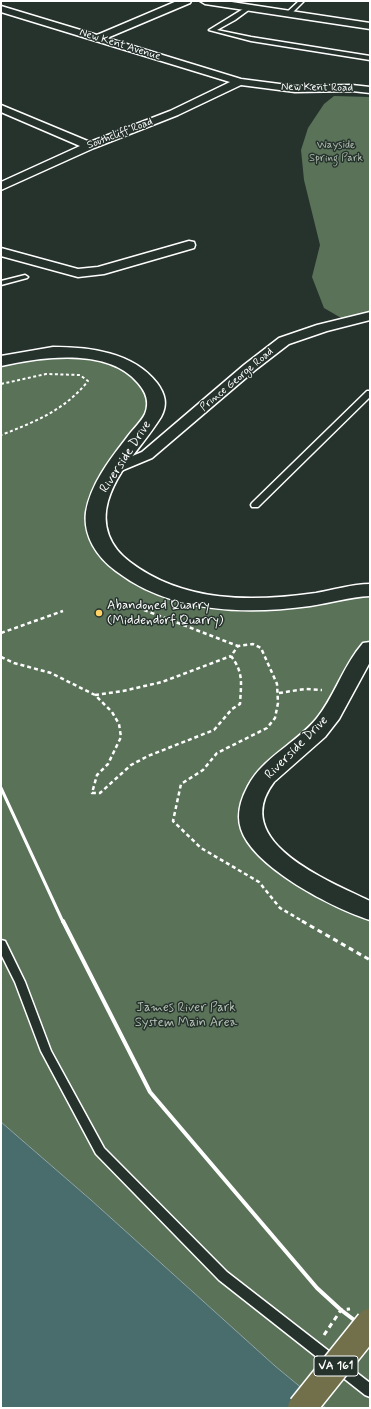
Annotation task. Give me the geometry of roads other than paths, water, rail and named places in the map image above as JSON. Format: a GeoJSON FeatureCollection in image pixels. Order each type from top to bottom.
{"type":"FeatureCollection","features":[{"type":"Feature","properties":{"kind":"main road","name":"VA 161"},"geometry":{"type":"LineString","coordinates":[[302,1408],[370,1323]]}},
{"type":"Feature","properties":{"kind":"street"},"geometry":{"type":"LineString","coordinates":[[98,38],[186,1]]}},
{"type":"Feature","properties":{"kind":"street"},"geometry":{"type":"LineString","coordinates":[[205,1],[370,26]]}},
{"type":"Feature","properties":{"kind":"street","name":"New Kent Avenue"},"geometry":{"type":"LineString","coordinates":[[1,10],[240,82]]}},
{"type":"Feature","properties":{"kind":"street","name":"New Kent Road"},"geometry":{"type":"LineString","coordinates":[[240,82],[295,89],[352,88],[370,90]]}},
{"type":"Feature","properties":{"kind":"street","name":"Southcliff Road"},"geometry":{"type":"LineString","coordinates":[[1,186],[90,146],[174,113],[240,82]]}},
{"type":"Feature","properties":{"kind":"street"},"geometry":{"type":"LineString","coordinates":[[1,108],[90,146]]}},
{"type":"Feature","properties":{"kind":"street"},"geometry":{"type":"LineString","coordinates":[[1,252],[78,273],[99,271],[189,245]]}},
{"type":"Feature","properties":{"kind":"street","name":"Prince George Road"},"geometry":{"type":"LineString","coordinates":[[116,468],[147,455],[249,368],[284,341],[322,328],[370,316]]}},
{"type":"Feature","properties":{"kind":"street","name":"Riverside Drive"},"geometry":{"type":"LineString","coordinates":[[1,361],[27,355],[72,351],[111,359],[138,373],[155,393],[155,414],[131,444],[116,468],[99,498],[95,513],[95,525],[99,541],[111,557],[128,572],[153,585],[182,595],[208,600],[258,604],[283,603],[370,590]]}},
{"type":"Feature","properties":{"kind":"street","name":"Riverside Drive"},"geometry":{"type":"LineString","coordinates":[[370,648],[356,666],[345,692],[336,708],[324,724],[269,774],[259,786],[250,807],[254,832],[267,852],[280,864],[305,879],[370,911]]}},
{"type":"Feature","properties":{"kind":"lane"},"geometry":{"type":"LineString","coordinates":[[288,14],[302,1]]}},
{"type":"Feature","properties":{"kind":"lane"},"geometry":{"type":"LineString","coordinates":[[248,8],[234,19],[212,30],[251,39],[370,58]]}},
{"type":"Feature","properties":{"kind":"lane"},"geometry":{"type":"LineString","coordinates":[[1,283],[25,277]]}},
{"type":"Feature","properties":{"kind":"lane"},"geometry":{"type":"LineString","coordinates":[[254,505],[370,393]]}},
{"type":"Feature","properties":{"kind":"lane"},"geometry":{"type":"LineString","coordinates":[[1,944],[20,982],[46,1051],[100,1151],[223,1276],[370,1391]]}},
{"type":"Feature","properties":{"kind":"water"},"geometry":{"type":"Polygon","coordinates":[[[1,1122],[91,1200],[275,1366],[326,1408],[1,1408],[1,1122]]]}},
{"type":"Feature","properties":{"kind":"railway"},"geometry":{"type":"LineString","coordinates":[[1,788],[63,922]]}},
{"type":"Feature","properties":{"kind":"railway"},"geometry":{"type":"LineString","coordinates":[[63,921],[150,1092],[317,1288],[341,1310],[370,1332]]}},
{"type":"Feature","properties":{"kind":"place","name":"Abandoned Quarry (Middendorf Quarry)"},"geometry":{"type":"Point","coordinates":[99,613]}},
{"type":"Feature","properties":{"kind":"park label","name":"Wayside Spring Park"},"geometry":{"type":"Point","coordinates":[336,152]}},
{"type":"Feature","properties":{"kind":"park label","name":"James River Park System Main Area"},"geometry":{"type":"Point","coordinates":[186,1016]}}]}
